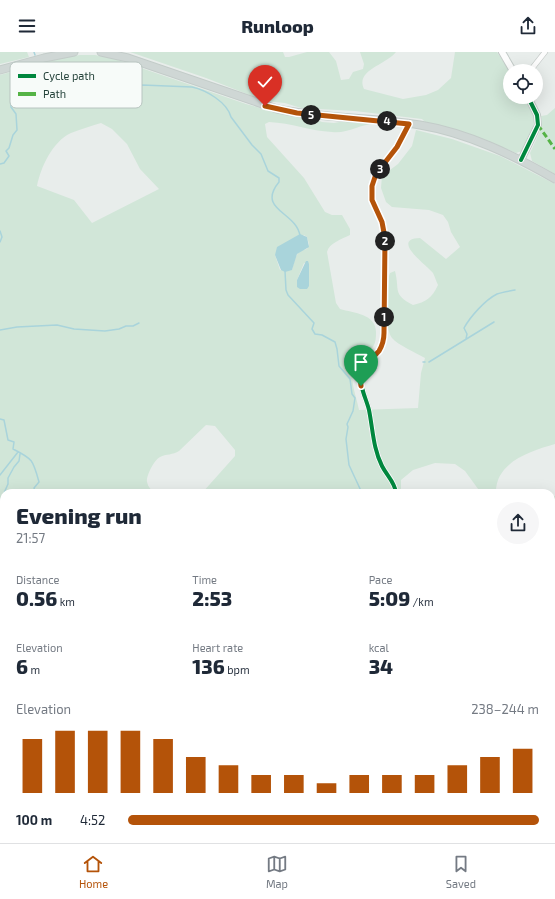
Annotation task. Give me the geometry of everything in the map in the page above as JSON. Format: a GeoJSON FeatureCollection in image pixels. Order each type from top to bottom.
{"type":"FeatureCollection","features":[{"type":"Feature","properties":{"kind":"main road"},"geometry":{"type":"LineString","coordinates":[[29,62],[74,52]]}},
{"type":"Feature","properties":{"kind":"main road"},"geometry":{"type":"LineString","coordinates":[[101,52],[140,62]]}},
{"type":"Feature","properties":{"kind":"main road"},"geometry":{"type":"LineString","coordinates":[[142,63],[277,109],[297,113],[409,124],[473,139],[522,160],[555,179]]}},
{"type":"Feature","properties":{"kind":"main road"},"geometry":{"type":"LineString","coordinates":[[0,70],[10,67]]}},
{"type":"Feature","properties":{"kind":"street"},"geometry":{"type":"LineString","coordinates":[[502,52],[509,64]]}},
{"type":"Feature","properties":{"kind":"street"},"geometry":{"type":"LineString","coordinates":[[535,64],[544,52]]}},
{"type":"Feature","properties":{"kind":"street"},"geometry":{"type":"LineString","coordinates":[[522,160],[538,125],[537,115],[532,104]]}},
{"type":"Feature","properties":{"kind":"street"},"geometry":{"type":"LineString","coordinates":[[395,489],[383,468],[373,441],[369,409],[360,381],[363,368],[382,345],[384,333],[385,238],[382,222],[372,200],[372,186],[376,174],[397,147],[409,124]]}},
{"type":"Feature","properties":{"kind":"green space"},"geometry":{"type":"Polygon","coordinates":[[[0,52],[27,52],[29,57],[0,64],[0,52]]]}},
{"type":"Feature","properties":{"kind":"green space"},"geometry":{"type":"Polygon","coordinates":[[[130,52],[283,52],[285,57],[289,57],[307,52],[329,52],[336,61],[341,80],[349,79],[353,72],[363,69],[364,64],[360,52],[396,52],[368,72],[362,82],[364,89],[403,99],[426,95],[438,90],[451,78],[455,52],[497,52],[505,64],[503,64],[503,104],[529,104],[533,113],[534,124],[530,136],[522,151],[516,153],[471,135],[425,122],[422,119],[355,111],[301,108],[285,103],[265,101],[206,78],[130,52]]]}},
{"type":"Feature","properties":{"kind":"green space"},"geometry":{"type":"Polygon","coordinates":[[[80,55],[95,55],[124,62],[46,62],[80,55]]]}},
{"type":"Feature","properties":{"kind":"green space"},"geometry":{"type":"Polygon","coordinates":[[[142,68],[246,104],[278,113],[312,118],[322,122],[334,123],[345,121],[375,124],[369,124],[343,132],[338,132],[269,122],[265,124],[267,137],[304,178],[325,212],[332,215],[342,215],[350,229],[350,235],[330,246],[327,252],[336,303],[340,309],[363,315],[372,321],[375,326],[376,336],[374,345],[357,362],[352,378],[359,410],[418,408],[421,373],[425,358],[407,349],[392,338],[387,318],[389,276],[390,273],[395,271],[398,291],[402,298],[413,305],[422,302],[431,296],[438,285],[433,273],[413,254],[408,243],[411,240],[420,238],[446,259],[460,247],[443,215],[429,210],[392,207],[386,202],[381,188],[382,176],[398,164],[412,146],[416,130],[452,139],[500,156],[555,184],[555,444],[526,454],[508,466],[501,473],[497,482],[496,489],[478,489],[465,471],[455,464],[435,463],[413,470],[401,480],[401,489],[206,489],[235,456],[235,450],[215,426],[206,425],[179,451],[160,457],[155,461],[147,479],[148,485],[151,489],[0,489],[0,75],[10,72],[10,108],[142,108],[142,68]],[[101,123],[71,133],[64,137],[58,142],[48,156],[41,171],[37,186],[74,200],[92,223],[159,189],[140,169],[127,144],[112,129],[101,123]],[[304,235],[275,255],[280,270],[292,270],[298,254],[307,249],[309,244],[307,237],[304,235]],[[304,263],[297,280],[309,286],[309,264],[304,263]]]}},
{"type":"Feature","properties":{"kind":"green space"},"geometry":{"type":"Polygon","coordinates":[[[555,108],[555,174],[532,161],[530,153],[542,127],[541,116],[547,115],[555,108]]]}},
{"type":"Feature","properties":{"kind":"water"},"geometry":{"type":"Polygon","coordinates":[[[300,234],[307,237],[309,247],[297,254],[292,270],[285,272],[281,270],[275,255],[277,247],[300,234]]]}},
{"type":"Feature","properties":{"kind":"water"},"geometry":{"type":"Polygon","coordinates":[[[306,261],[308,261],[309,264],[309,286],[307,289],[300,289],[297,287],[297,280],[306,261]]]}},
{"type":"Feature","properties":{"kind":"waterway"},"geometry":{"type":"LineString","coordinates":[[142,85],[192,87],[209,94],[221,102],[252,145],[261,154],[268,171],[279,178],[279,182],[273,191],[272,199],[275,205],[292,221],[300,236]]}},
{"type":"Feature","properties":{"kind":"waterway"},"geometry":{"type":"LineString","coordinates":[[0,164],[4,163],[9,156],[6,151],[9,148],[13,135],[17,130],[16,114],[12,108]]}},
{"type":"Feature","properties":{"kind":"waterway"},"geometry":{"type":"LineString","coordinates":[[0,231],[2,237],[0,242]]}},
{"type":"Feature","properties":{"kind":"waterway"},"geometry":{"type":"LineString","coordinates":[[285,271],[286,290],[288,295],[314,323],[312,329],[315,334],[322,335],[335,342],[339,366],[350,379],[352,394],[355,398],[353,411],[347,424],[346,439],[349,465],[360,489]]}},
{"type":"Feature","properties":{"kind":"waterway"},"geometry":{"type":"LineString","coordinates":[[466,339],[467,334],[464,328],[483,304],[497,294],[515,290]]}},
{"type":"Feature","properties":{"kind":"waterway"},"geometry":{"type":"LineString","coordinates":[[429,362],[494,322]]}},
{"type":"Feature","properties":{"kind":"waterway"},"geometry":{"type":"LineString","coordinates":[[0,330],[17,327],[57,325],[74,329],[105,331],[119,329],[126,326],[133,326],[139,323]]}},
{"type":"Feature","properties":{"kind":"waterway"},"geometry":{"type":"LineString","coordinates":[[0,419],[4,420],[8,440],[14,442],[13,449],[25,455],[31,461],[35,469],[39,482],[34,489]]}},
{"type":"Feature","properties":{"kind":"waterway"},"geometry":{"type":"LineString","coordinates":[[0,475],[18,452]]}},
{"type":"Feature","properties":{"kind":"waterway"},"geometry":{"type":"LineString","coordinates":[[6,489],[8,478],[19,461],[20,454]]}},
{"type":"Feature","properties":{"kind":"marked path"},"geometry":{"type":"LineString","coordinates":[[538,125],[555,149]]}},
{"type":"Feature","properties":{"kind":"cycle path"},"geometry":{"type":"LineString","coordinates":[[521,160],[538,125],[537,115],[532,104]]}},
{"type":"Feature","properties":{"kind":"cycle path"},"geometry":{"type":"LineString","coordinates":[[395,489],[379,459],[369,410],[362,388],[361,374],[366,364],[379,350],[383,342],[384,335],[385,238],[382,222],[372,199],[372,186],[376,174],[397,147],[409,123]]}},
{"type":"Feature","properties":{"kind":"route"},"geometry":{"type":"LineString","coordinates":[[265,106],[297,113],[363,118],[409,124],[404,136],[392,156],[376,174],[372,186],[372,200],[382,222],[385,238],[384,338],[378,351],[363,368],[360,381],[361,386]]}}]}
